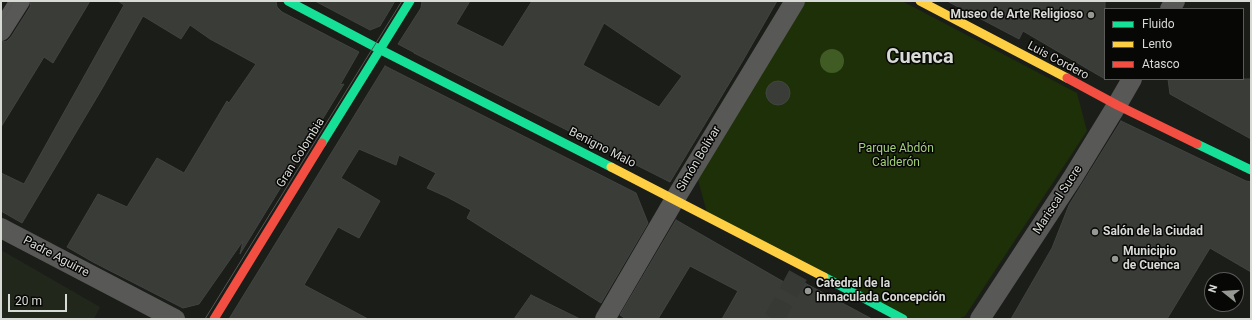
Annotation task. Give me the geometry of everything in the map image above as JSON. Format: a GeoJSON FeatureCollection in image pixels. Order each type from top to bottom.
{"type":"FeatureCollection","features":[{"type":"Feature","properties":{"kind":"street"},"geometry":{"type":"LineString","coordinates":[[1,32],[20,1]]}},
{"type":"Feature","properties":{"kind":"street","name":"Benigno Malo"},"geometry":{"type":"LineString","coordinates":[[288,1],[675,199],[903,319]]}},
{"type":"Feature","properties":{"kind":"street","name":"Gran Colombia"},"geometry":{"type":"LineString","coordinates":[[214,319],[410,1]]}},
{"type":"Feature","properties":{"kind":"street","name":"Simón Bolívar"},"geometry":{"type":"LineString","coordinates":[[605,319],[675,199],[796,1]]}},
{"type":"Feature","properties":{"kind":"street","name":"Luis Cordero"},"geometry":{"type":"LineString","coordinates":[[920,1],[1117,106],[1251,170]]}},
{"type":"Feature","properties":{"kind":"street","name":"Mariscal Sucre"},"geometry":{"type":"LineString","coordinates":[[980,319],[1073,177],[1131,80]]}},
{"type":"Feature","properties":{"kind":"street","name":"Padre Aguirre"},"geometry":{"type":"LineString","coordinates":[[1,228],[175,319]]}},
{"type":"Feature","properties":{"kind":"shaded area"},"geometry":{"type":"Polygon","coordinates":[[[832,49],[840,53],[844,61],[840,69],[832,73],[824,69],[820,61],[824,53],[832,49]]]}},
{"type":"Feature","properties":{"kind":"shaded area"},"geometry":{"type":"Polygon","coordinates":[[[1,250],[100,307],[94,319],[1,319],[1,250]]]}},
{"type":"Feature","properties":{"kind":"green space","name":"Parque Abdón Calderón"},"geometry":{"type":"Polygon","coordinates":[[[805,1],[902,1],[1077,93],[1087,131],[965,316],[958,319],[908,319],[707,213],[697,176],[805,1]]]}},
{"type":"Feature","properties":{"kind":"building"},"geometry":{"type":"Polygon","coordinates":[[[31,1],[90,1],[53,63],[44,57],[1,127],[1,42],[7,41],[11,37],[30,7],[31,1]]]}},
{"type":"Feature","properties":{"kind":"building"},"geometry":{"type":"Polygon","coordinates":[[[118,1],[276,1],[277,7],[282,12],[359,52],[340,85],[344,84],[240,254],[243,241],[199,304],[183,308],[67,247],[98,194],[127,207],[157,158],[184,173],[227,101],[229,103],[256,64],[210,39],[190,25],[181,39],[143,16],[103,87],[22,223],[1,211],[1,173],[24,184],[124,5],[118,1]]]}},
{"type":"Feature","properties":{"kind":"building"},"geometry":{"type":"Polygon","coordinates":[[[315,1],[395,1],[380,26],[370,30],[315,1]]]}},
{"type":"Feature","properties":{"kind":"building"},"geometry":{"type":"Polygon","coordinates":[[[422,1],[470,1],[456,24],[503,47],[532,1],[777,1],[670,182],[398,44],[421,8],[422,1]],[[604,23],[583,65],[659,107],[682,76],[604,23]]]}},
{"type":"Feature","properties":{"kind":"building"},"geometry":{"type":"Polygon","coordinates":[[[947,1],[1105,1],[1104,78],[1023,31],[1019,39],[947,1]]]}},
{"type":"Feature","properties":{"kind":"building"},"geometry":{"type":"Polygon","coordinates":[[[385,66],[636,193],[648,223],[601,303],[467,218],[471,210],[427,188],[436,173],[399,155],[396,165],[359,149],[341,178],[380,201],[359,238],[338,227],[304,285],[368,319],[229,319],[385,66]]]}},
{"type":"Feature","properties":{"kind":"building"},"geometry":{"type":"Polygon","coordinates":[[[1251,79],[1251,139],[1170,94],[1168,80],[1251,79]]]}},
{"type":"Feature","properties":{"kind":"building"},"geometry":{"type":"Polygon","coordinates":[[[778,81],[787,84],[790,93],[787,102],[778,105],[769,102],[766,93],[769,84],[778,81]]]}},
{"type":"Feature","properties":{"kind":"building"},"geometry":{"type":"Polygon","coordinates":[[[1121,121],[1246,181],[1251,182],[1251,272],[1210,248],[1167,319],[1011,319],[1052,248],[1069,205],[1121,121]]]}},
{"type":"Feature","properties":{"kind":"building"},"geometry":{"type":"Polygon","coordinates":[[[676,220],[796,289],[801,281],[872,319],[722,319],[738,291],[690,266],[658,319],[626,319],[620,315],[676,220]]]}},
{"type":"Feature","properties":{"kind":"building"},"geometry":{"type":"Polygon","coordinates":[[[531,295],[580,319],[514,319],[531,295]]]}},
{"type":"Feature","properties":{"kind":"tunnel"},"geometry":{"type":"LineString","coordinates":[[774,319],[803,266]]}},
{"type":"Feature","properties":{"kind":"tram line"},"geometry":{"type":"LineString","coordinates":[[1,22],[14,1]]}},
{"type":"Feature","properties":{"kind":"tram line"},"geometry":{"type":"LineString","coordinates":[[205,319],[402,1]]}},
{"type":"Feature","properties":{"kind":"traffic: fast"},"geometry":{"type":"LineString","coordinates":[[288,1],[611,167]]}},
{"type":"Feature","properties":{"kind":"traffic: fast"},"geometry":{"type":"LineString","coordinates":[[322,143],[410,1]]}},
{"type":"Feature","properties":{"kind":"traffic: fast"},"geometry":{"type":"LineString","coordinates":[[1197,144],[1251,170]]}},
{"type":"Feature","properties":{"kind":"traffic: fast"},"geometry":{"type":"LineString","coordinates":[[824,277],[903,319]]}},
{"type":"Feature","properties":{"kind":"traffic: slow"},"geometry":{"type":"LineString","coordinates":[[920,1],[1067,78]]}},
{"type":"Feature","properties":{"kind":"traffic: slow"},"geometry":{"type":"LineString","coordinates":[[611,167],[824,277]]}},
{"type":"Feature","properties":{"kind":"traffic: jam"},"geometry":{"type":"LineString","coordinates":[[1067,78],[1117,105],[1197,144]]}},
{"type":"Feature","properties":{"kind":"traffic: jam"},"geometry":{"type":"LineString","coordinates":[[214,319],[322,143]]}},
{"type":"Feature","properties":{"kind":"place","name":"Museo de Arte Religioso"},"geometry":{"type":"Point","coordinates":[1091,15]}},
{"type":"Feature","properties":{"kind":"place","name":"Salón de la Ciudad"},"geometry":{"type":"Point","coordinates":[1095,232]}},
{"type":"Feature","properties":{"kind":"place","name":"Municipio de Cuenca"},"geometry":{"type":"Point","coordinates":[1115,259]}},
{"type":"Feature","properties":{"kind":"place","name":"Catedral de la Inmaculada Concepción"},"geometry":{"type":"Point","coordinates":[808,291]}},
{"type":"Feature","properties":{"kind":"district","name":"Cuenca"},"geometry":{"type":"Point","coordinates":[920,58]}}]}
